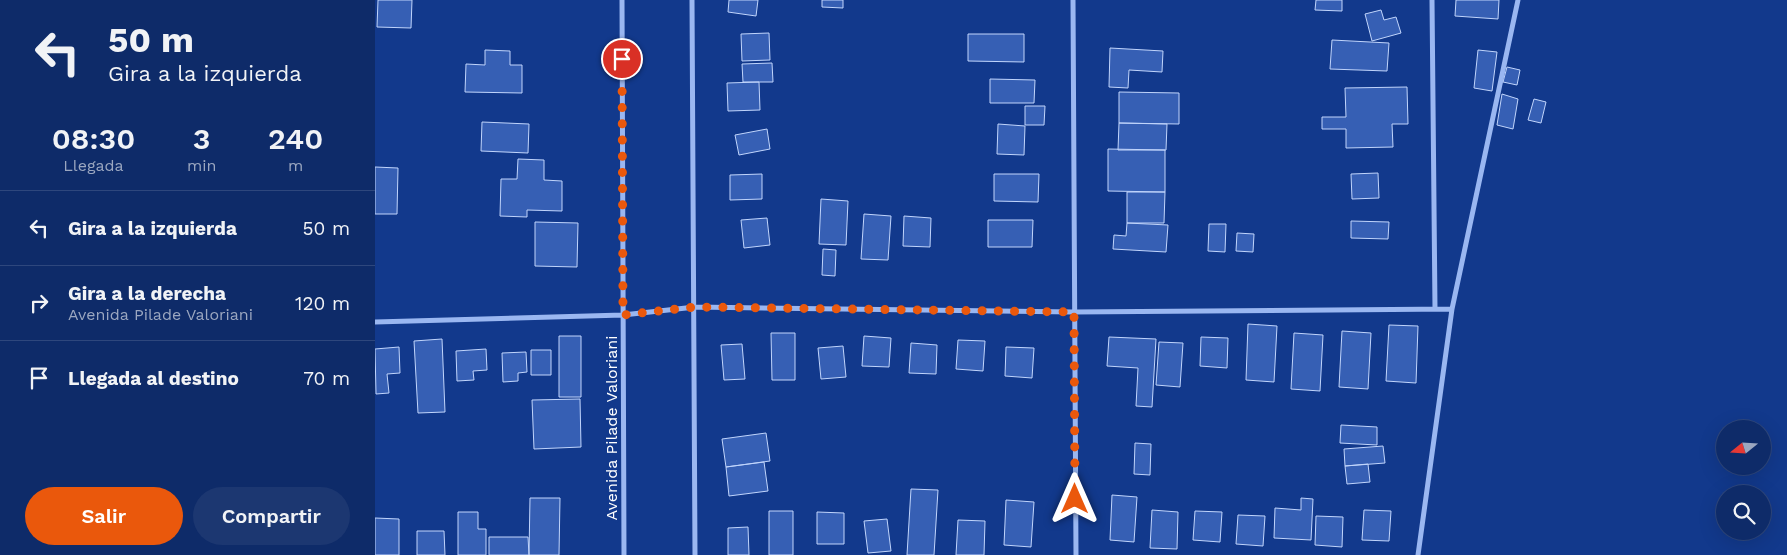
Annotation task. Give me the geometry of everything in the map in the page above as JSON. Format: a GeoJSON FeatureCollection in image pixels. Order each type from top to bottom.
{"type":"FeatureCollection","features":[{"type":"Feature","properties":{"kind":"street","name":"Avenida Pilade Valoriani"},"geometry":{"type":"LineString","coordinates":[[622,0],[624,555]]}},
{"type":"Feature","properties":{"kind":"street"},"geometry":{"type":"LineString","coordinates":[[692,0],[695,555]]}},
{"type":"Feature","properties":{"kind":"street"},"geometry":{"type":"LineString","coordinates":[[1073,0],[1076,555]]}},
{"type":"Feature","properties":{"kind":"street"},"geometry":{"type":"LineString","coordinates":[[1432,0],[1435,309]]}},
{"type":"Feature","properties":{"kind":"street"},"geometry":{"type":"LineString","coordinates":[[1418,555],[1452,309],[1518,0]]}},
{"type":"Feature","properties":{"kind":"street"},"geometry":{"type":"LineString","coordinates":[[375,322],[623,315],[695,307],[1074,312],[1452,309]]}},
{"type":"Feature","properties":{"kind":"building"},"geometry":{"type":"Polygon","coordinates":[[[378,0],[412,0],[411,28],[377,27],[378,0]]]}},
{"type":"Feature","properties":{"kind":"building"},"geometry":{"type":"Polygon","coordinates":[[[729,0],[758,0],[756,16],[728,12],[729,0]]]}},
{"type":"Feature","properties":{"kind":"building"},"geometry":{"type":"Polygon","coordinates":[[[822,0],[843,0],[843,8],[822,7],[822,0]]]}},
{"type":"Feature","properties":{"kind":"building"},"geometry":{"type":"Polygon","coordinates":[[[1316,0],[1342,0],[1342,11],[1315,10],[1316,0]]]}},
{"type":"Feature","properties":{"kind":"building"},"geometry":{"type":"Polygon","coordinates":[[[1456,0],[1499,0],[1498,19],[1455,16],[1456,0]]]}},
{"type":"Feature","properties":{"kind":"building"},"geometry":{"type":"Polygon","coordinates":[[[1381,10],[1384,20],[1396,17],[1401,33],[1372,41],[1365,14],[1381,10]]]}},
{"type":"Feature","properties":{"kind":"building"},"geometry":{"type":"Polygon","coordinates":[[[769,33],[770,60],[742,61],[741,34],[769,33]]]}},
{"type":"Feature","properties":{"kind":"building"},"geometry":{"type":"Polygon","coordinates":[[[968,34],[1024,34],[1024,62],[968,61],[968,34]]]}},
{"type":"Feature","properties":{"kind":"building"},"geometry":{"type":"Polygon","coordinates":[[[1332,40],[1389,43],[1387,71],[1330,69],[1332,40]]]}},
{"type":"Feature","properties":{"kind":"building"},"geometry":{"type":"Polygon","coordinates":[[[1110,48],[1163,51],[1162,72],[1129,70],[1128,88],[1109,87],[1110,48]]]}},
{"type":"Feature","properties":{"kind":"building"},"geometry":{"type":"Polygon","coordinates":[[[485,50],[510,51],[510,65],[522,65],[522,93],[465,92],[466,64],[485,65],[485,50]]]}},
{"type":"Feature","properties":{"kind":"building"},"geometry":{"type":"Polygon","coordinates":[[[1478,50],[1497,52],[1492,91],[1474,88],[1478,50]]]}},
{"type":"Feature","properties":{"kind":"building"},"geometry":{"type":"Polygon","coordinates":[[[772,63],[773,82],[743,82],[742,64],[772,63]]]}},
{"type":"Feature","properties":{"kind":"building"},"geometry":{"type":"Polygon","coordinates":[[[1507,67],[1520,70],[1517,85],[1503,82],[1507,67]]]}},
{"type":"Feature","properties":{"kind":"building"},"geometry":{"type":"Polygon","coordinates":[[[990,79],[1035,80],[1034,103],[990,103],[990,79]]]}},
{"type":"Feature","properties":{"kind":"building"},"geometry":{"type":"Polygon","coordinates":[[[759,82],[760,110],[728,111],[727,83],[759,82]]]}},
{"type":"Feature","properties":{"kind":"building"},"geometry":{"type":"Polygon","coordinates":[[[1407,87],[1408,124],[1392,124],[1393,147],[1346,148],[1346,129],[1322,129],[1322,117],[1346,117],[1345,88],[1407,87]]]}},
{"type":"Feature","properties":{"kind":"building"},"geometry":{"type":"Polygon","coordinates":[[[1119,92],[1179,93],[1179,124],[1119,123],[1119,92]]]}},
{"type":"Feature","properties":{"kind":"building"},"geometry":{"type":"Polygon","coordinates":[[[1502,94],[1518,99],[1513,129],[1497,125],[1502,94]]]}},
{"type":"Feature","properties":{"kind":"building"},"geometry":{"type":"Polygon","coordinates":[[[1534,99],[1546,102],[1541,123],[1528,120],[1534,99]]]}},
{"type":"Feature","properties":{"kind":"building"},"geometry":{"type":"Polygon","coordinates":[[[1025,106],[1045,106],[1044,125],[1025,125],[1025,106]]]}},
{"type":"Feature","properties":{"kind":"building"},"geometry":{"type":"Polygon","coordinates":[[[482,122],[529,124],[528,153],[481,151],[482,122]]]}},
{"type":"Feature","properties":{"kind":"building"},"geometry":{"type":"Polygon","coordinates":[[[1119,123],[1167,124],[1166,150],[1118,150],[1119,123]]]}},
{"type":"Feature","properties":{"kind":"building"},"geometry":{"type":"Polygon","coordinates":[[[998,124],[1025,126],[1024,155],[997,154],[998,124]]]}},
{"type":"Feature","properties":{"kind":"building"},"geometry":{"type":"Polygon","coordinates":[[[767,129],[770,149],[739,155],[735,135],[767,129]]]}},
{"type":"Feature","properties":{"kind":"building"},"geometry":{"type":"Polygon","coordinates":[[[1108,149],[1165,150],[1165,192],[1108,191],[1108,149]]]}},
{"type":"Feature","properties":{"kind":"building"},"geometry":{"type":"Polygon","coordinates":[[[518,159],[544,160],[544,180],[562,181],[562,211],[527,210],[527,217],[500,216],[501,179],[517,179],[518,159]]]}},
{"type":"Feature","properties":{"kind":"building"},"geometry":{"type":"Polygon","coordinates":[[[375,167],[398,168],[397,214],[375,214],[375,167]]]}},
{"type":"Feature","properties":{"kind":"building"},"geometry":{"type":"Polygon","coordinates":[[[1378,173],[1379,198],[1352,199],[1351,174],[1378,173]]]}},
{"type":"Feature","properties":{"kind":"building"},"geometry":{"type":"Polygon","coordinates":[[[762,174],[762,199],[730,200],[730,175],[762,174]]]}},
{"type":"Feature","properties":{"kind":"building"},"geometry":{"type":"Polygon","coordinates":[[[994,174],[1039,174],[1038,202],[994,201],[994,174]]]}},
{"type":"Feature","properties":{"kind":"building"},"geometry":{"type":"Polygon","coordinates":[[[1127,192],[1165,192],[1164,223],[1127,223],[1127,192]]]}},
{"type":"Feature","properties":{"kind":"building"},"geometry":{"type":"Polygon","coordinates":[[[821,199],[848,201],[846,245],[819,244],[821,199]]]}},
{"type":"Feature","properties":{"kind":"building"},"geometry":{"type":"Polygon","coordinates":[[[864,214],[891,216],[888,260],[861,259],[864,214]]]}},
{"type":"Feature","properties":{"kind":"building"},"geometry":{"type":"Polygon","coordinates":[[[904,216],[931,218],[930,247],[903,246],[904,216]]]}},
{"type":"Feature","properties":{"kind":"building"},"geometry":{"type":"Polygon","coordinates":[[[767,218],[770,245],[744,248],[741,220],[767,218]]]}},
{"type":"Feature","properties":{"kind":"building"},"geometry":{"type":"Polygon","coordinates":[[[988,220],[1033,220],[1032,247],[988,247],[988,220]]]}},
{"type":"Feature","properties":{"kind":"building"},"geometry":{"type":"Polygon","coordinates":[[[1351,221],[1389,222],[1388,239],[1351,238],[1351,221]]]}},
{"type":"Feature","properties":{"kind":"building"},"geometry":{"type":"Polygon","coordinates":[[[535,222],[578,223],[577,267],[535,266],[535,222]]]}},
{"type":"Feature","properties":{"kind":"building"},"geometry":{"type":"Polygon","coordinates":[[[1127,223],[1168,225],[1166,252],[1113,249],[1114,235],[1126,236],[1127,223]]]}},
{"type":"Feature","properties":{"kind":"building"},"geometry":{"type":"Polygon","coordinates":[[[1209,224],[1226,224],[1225,252],[1208,251],[1209,224]]]}},
{"type":"Feature","properties":{"kind":"building"},"geometry":{"type":"Polygon","coordinates":[[[1237,233],[1254,234],[1253,252],[1236,251],[1237,233]]]}},
{"type":"Feature","properties":{"kind":"building"},"geometry":{"type":"Polygon","coordinates":[[[823,249],[836,250],[835,276],[822,275],[823,249]]]}},
{"type":"Feature","properties":{"kind":"building"},"geometry":{"type":"Polygon","coordinates":[[[1248,324],[1277,326],[1274,382],[1246,380],[1248,324]]]}},
{"type":"Feature","properties":{"kind":"building"},"geometry":{"type":"Polygon","coordinates":[[[1389,325],[1418,326],[1416,383],[1386,381],[1389,325]]]}},
{"type":"Feature","properties":{"kind":"building"},"geometry":{"type":"Polygon","coordinates":[[[1342,331],[1371,333],[1368,389],[1339,387],[1342,331]]]}},
{"type":"Feature","properties":{"kind":"building"},"geometry":{"type":"Polygon","coordinates":[[[771,333],[795,333],[795,380],[772,380],[771,333]]]}},
{"type":"Feature","properties":{"kind":"building"},"geometry":{"type":"Polygon","coordinates":[[[1294,333],[1323,335],[1320,391],[1291,389],[1294,333]]]}},
{"type":"Feature","properties":{"kind":"building"},"geometry":{"type":"Polygon","coordinates":[[[559,336],[581,336],[581,397],[559,397],[559,336]]]}},
{"type":"Feature","properties":{"kind":"building"},"geometry":{"type":"Polygon","coordinates":[[[864,336],[891,338],[889,367],[862,366],[864,336]]]}},
{"type":"Feature","properties":{"kind":"building"},"geometry":{"type":"Polygon","coordinates":[[[1109,337],[1156,339],[1152,407],[1136,406],[1138,368],[1107,366],[1109,337]]]}},
{"type":"Feature","properties":{"kind":"building"},"geometry":{"type":"Polygon","coordinates":[[[1201,337],[1228,338],[1227,368],[1200,366],[1201,337]]]}},
{"type":"Feature","properties":{"kind":"building"},"geometry":{"type":"Polygon","coordinates":[[[442,339],[445,412],[418,413],[414,341],[442,339]]]}},
{"type":"Feature","properties":{"kind":"building"},"geometry":{"type":"Polygon","coordinates":[[[958,340],[985,341],[983,371],[956,369],[958,340]]]}},
{"type":"Feature","properties":{"kind":"building"},"geometry":{"type":"Polygon","coordinates":[[[1159,342],[1183,343],[1180,387],[1156,385],[1159,342]]]}},
{"type":"Feature","properties":{"kind":"building"},"geometry":{"type":"Polygon","coordinates":[[[911,343],[937,345],[936,374],[909,373],[911,343]]]}},
{"type":"Feature","properties":{"kind":"building"},"geometry":{"type":"Polygon","coordinates":[[[742,344],[745,379],[724,380],[721,345],[742,344]]]}},
{"type":"Feature","properties":{"kind":"building"},"geometry":{"type":"Polygon","coordinates":[[[843,346],[846,377],[821,379],[818,348],[843,346]]]}},
{"type":"Feature","properties":{"kind":"building"},"geometry":{"type":"Polygon","coordinates":[[[399,347],[400,373],[387,374],[389,393],[376,394],[375,349],[399,347]]]}},
{"type":"Feature","properties":{"kind":"building"},"geometry":{"type":"Polygon","coordinates":[[[1006,347],[1034,348],[1032,378],[1005,376],[1006,347]]]}},
{"type":"Feature","properties":{"kind":"building"},"geometry":{"type":"Polygon","coordinates":[[[486,349],[487,370],[473,371],[474,380],[457,381],[456,351],[486,349]]]}},
{"type":"Feature","properties":{"kind":"building"},"geometry":{"type":"Polygon","coordinates":[[[531,350],[551,350],[551,375],[531,375],[531,350]]]}},
{"type":"Feature","properties":{"kind":"building"},"geometry":{"type":"Polygon","coordinates":[[[526,352],[527,372],[518,373],[518,381],[503,382],[502,353],[526,352]]]}},
{"type":"Feature","properties":{"kind":"building"},"geometry":{"type":"Polygon","coordinates":[[[580,399],[581,447],[534,449],[532,400],[580,399]]]}},
{"type":"Feature","properties":{"kind":"building"},"geometry":{"type":"Polygon","coordinates":[[[1341,425],[1377,427],[1377,445],[1340,443],[1341,425]]]}},
{"type":"Feature","properties":{"kind":"building"},"geometry":{"type":"Polygon","coordinates":[[[766,433],[770,461],[726,467],[722,439],[766,433]]]}},
{"type":"Feature","properties":{"kind":"building"},"geometry":{"type":"Polygon","coordinates":[[[1135,443],[1151,444],[1150,475],[1134,474],[1135,443]]]}},
{"type":"Feature","properties":{"kind":"building"},"geometry":{"type":"Polygon","coordinates":[[[1383,446],[1385,463],[1345,466],[1344,449],[1383,446]]]}},
{"type":"Feature","properties":{"kind":"building"},"geometry":{"type":"Polygon","coordinates":[[[764,462],[768,491],[729,496],[726,467],[764,462]]]}},
{"type":"Feature","properties":{"kind":"building"},"geometry":{"type":"Polygon","coordinates":[[[1368,464],[1370,482],[1347,484],[1345,466],[1368,464]]]}},
{"type":"Feature","properties":{"kind":"building"},"geometry":{"type":"Polygon","coordinates":[[[911,489],[938,490],[934,555],[907,555],[911,489]]]}},
{"type":"Feature","properties":{"kind":"building"},"geometry":{"type":"Polygon","coordinates":[[[1112,495],[1137,497],[1134,542],[1110,540],[1112,495]]]}},
{"type":"Feature","properties":{"kind":"building"},"geometry":{"type":"Polygon","coordinates":[[[530,498],[560,498],[559,555],[529,555],[530,498]]]}},
{"type":"Feature","properties":{"kind":"building"},"geometry":{"type":"Polygon","coordinates":[[[1301,498],[1313,499],[1311,540],[1274,538],[1275,508],[1301,510],[1301,498]]]}},
{"type":"Feature","properties":{"kind":"building"},"geometry":{"type":"Polygon","coordinates":[[[1006,500],[1034,502],[1031,547],[1004,545],[1006,500]]]}},
{"type":"Feature","properties":{"kind":"building"},"geometry":{"type":"Polygon","coordinates":[[[1152,510],[1178,512],[1177,549],[1150,548],[1152,510]]]}},
{"type":"Feature","properties":{"kind":"building"},"geometry":{"type":"Polygon","coordinates":[[[1364,510],[1391,511],[1389,541],[1362,540],[1364,510]]]}},
{"type":"Feature","properties":{"kind":"building"},"geometry":{"type":"Polygon","coordinates":[[[769,511],[793,511],[793,555],[769,555],[769,511]]]}},
{"type":"Feature","properties":{"kind":"building"},"geometry":{"type":"Polygon","coordinates":[[[1195,511],[1222,512],[1220,542],[1193,540],[1195,511]]]}},
{"type":"Feature","properties":{"kind":"building"},"geometry":{"type":"Polygon","coordinates":[[[458,512],[478,512],[478,529],[486,529],[486,555],[458,555],[458,512]]]}},
{"type":"Feature","properties":{"kind":"building"},"geometry":{"type":"Polygon","coordinates":[[[817,512],[844,513],[844,544],[817,544],[817,512]]]}},
{"type":"Feature","properties":{"kind":"building"},"geometry":{"type":"Polygon","coordinates":[[[1238,515],[1265,516],[1263,546],[1236,544],[1238,515]]]}},
{"type":"Feature","properties":{"kind":"building"},"geometry":{"type":"Polygon","coordinates":[[[1316,516],[1343,517],[1342,547],[1315,545],[1316,516]]]}},
{"type":"Feature","properties":{"kind":"building"},"geometry":{"type":"Polygon","coordinates":[[[375,518],[399,519],[399,555],[375,555],[375,518]]]}},
{"type":"Feature","properties":{"kind":"building"},"geometry":{"type":"Polygon","coordinates":[[[887,519],[891,551],[868,553],[864,521],[887,519]]]}},
{"type":"Feature","properties":{"kind":"building"},"geometry":{"type":"Polygon","coordinates":[[[958,520],[985,521],[984,555],[956,555],[958,520]]]}},
{"type":"Feature","properties":{"kind":"building"},"geometry":{"type":"Polygon","coordinates":[[[748,527],[749,555],[728,555],[728,528],[748,527]]]}},
{"type":"Feature","properties":{"kind":"building"},"geometry":{"type":"Polygon","coordinates":[[[417,531],[444,531],[445,555],[417,555],[417,531]]]}},
{"type":"Feature","properties":{"kind":"building"},"geometry":{"type":"Polygon","coordinates":[[[489,537],[528,537],[529,555],[489,555],[489,537]]]}},
{"type":"Feature","properties":{"kind":"route"},"geometry":{"type":"LineString","coordinates":[[622,59],[623,315],[695,307],[1074,312],[1075,499]]}}]}
